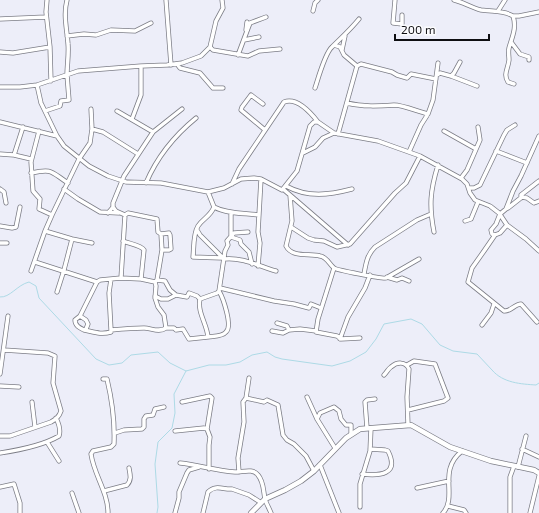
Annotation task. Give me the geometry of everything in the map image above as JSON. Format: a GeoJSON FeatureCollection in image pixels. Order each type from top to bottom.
{"type":"FeatureCollection","features":[{"type":"Feature","properties":{"kind":"street"},"geometry":{"type":"LineString","coordinates":[[47,0],[46,17],[50,47],[51,81]]}},
{"type":"Feature","properties":{"kind":"street"},"geometry":{"type":"LineString","coordinates":[[45,111],[60,106],[61,101],[69,100],[67,63],[69,53],[65,11],[67,0]]}},
{"type":"Feature","properties":{"kind":"street"},"geometry":{"type":"LineString","coordinates":[[166,0],[171,65]]}},
{"type":"Feature","properties":{"kind":"street"},"geometry":{"type":"LineString","coordinates":[[0,87],[37,85],[78,70],[171,65],[201,56],[210,48],[216,21],[223,8],[222,0]]}},
{"type":"Feature","properties":{"kind":"street"},"geometry":{"type":"LineString","coordinates":[[313,10],[315,3],[318,0]]}},
{"type":"Feature","properties":{"kind":"street"},"geometry":{"type":"LineString","coordinates":[[395,0],[393,23],[402,24],[402,15]]}},
{"type":"Feature","properties":{"kind":"street"},"geometry":{"type":"LineString","coordinates":[[454,0],[463,1],[481,10],[498,11],[513,16],[539,12]]}},
{"type":"Feature","properties":{"kind":"street"},"geometry":{"type":"LineString","coordinates":[[498,11],[505,0]]}},
{"type":"Feature","properties":{"kind":"street"},"geometry":{"type":"LineString","coordinates":[[513,16],[514,26],[509,49],[506,79],[508,82],[514,84]]}},
{"type":"Feature","properties":{"kind":"street"},"geometry":{"type":"LineString","coordinates":[[0,19],[46,17]]}},
{"type":"Feature","properties":{"kind":"street"},"geometry":{"type":"LineString","coordinates":[[238,54],[250,23],[266,17]]}},
{"type":"Feature","properties":{"kind":"street"},"geometry":{"type":"LineString","coordinates":[[315,88],[325,59],[331,47],[345,36],[359,19]]}},
{"type":"Feature","properties":{"kind":"street"},"geometry":{"type":"LineString","coordinates":[[67,36],[84,34],[98,35],[111,30],[135,31],[150,22]]}},
{"type":"Feature","properties":{"kind":"street"},"geometry":{"type":"LineString","coordinates":[[245,38],[247,22]]}},
{"type":"Feature","properties":{"kind":"street"},"geometry":{"type":"LineString","coordinates":[[342,50],[345,36]]}},
{"type":"Feature","properties":{"kind":"street"},"geometry":{"type":"LineString","coordinates":[[245,38],[259,37]]}},
{"type":"Feature","properties":{"kind":"street"},"geometry":{"type":"LineString","coordinates":[[511,42],[520,54],[529,57],[529,60]]}},
{"type":"Feature","properties":{"kind":"street"},"geometry":{"type":"LineString","coordinates":[[334,45],[340,47],[344,55],[357,66]]}},
{"type":"Feature","properties":{"kind":"street"},"geometry":{"type":"LineString","coordinates":[[0,52],[13,53],[50,47]]}},
{"type":"Feature","properties":{"kind":"street"},"geometry":{"type":"LineString","coordinates":[[210,48],[213,50],[248,56],[259,51],[280,49]]}},
{"type":"Feature","properties":{"kind":"street"},"geometry":{"type":"LineString","coordinates":[[451,76],[460,62]]}},
{"type":"Feature","properties":{"kind":"street"},"geometry":{"type":"LineString","coordinates":[[409,152],[421,125],[428,114],[433,100],[438,63]]}},
{"type":"Feature","properties":{"kind":"street"},"geometry":{"type":"LineString","coordinates":[[177,64],[180,68],[200,73],[213,88],[223,88]]}},
{"type":"Feature","properties":{"kind":"street"},"geometry":{"type":"LineString","coordinates":[[357,66],[361,64],[392,72],[407,78],[410,74],[436,80]]}},
{"type":"Feature","properties":{"kind":"street"},"geometry":{"type":"LineString","coordinates":[[132,119],[141,94],[141,66]]}},
{"type":"Feature","properties":{"kind":"street"},"geometry":{"type":"LineString","coordinates":[[303,153],[315,147],[323,138],[336,133],[345,111],[357,66]]}},
{"type":"Feature","properties":{"kind":"street"},"geometry":{"type":"LineString","coordinates":[[437,74],[440,73],[451,76],[477,86]]}},
{"type":"Feature","properties":{"kind":"street"},"geometry":{"type":"LineString","coordinates":[[37,85],[41,103],[57,136],[64,146],[89,166],[108,176],[122,181],[161,183],[208,192],[224,188],[241,179],[261,179],[283,189],[348,245]]}},
{"type":"Feature","properties":{"kind":"street"},"geometry":{"type":"LineString","coordinates":[[263,104],[251,95],[241,110],[265,130]]}},
{"type":"Feature","properties":{"kind":"street"},"geometry":{"type":"LineString","coordinates":[[232,184],[239,169],[286,101],[302,106],[310,112],[318,122],[336,133],[378,141],[409,152],[438,165],[460,178],[468,184],[472,197],[478,202],[490,206],[500,214],[507,225],[539,251]]}},
{"type":"Feature","properties":{"kind":"street"},"geometry":{"type":"LineString","coordinates":[[347,103],[354,105],[376,106],[396,105],[428,114]]}},
{"type":"Feature","properties":{"kind":"street"},"geometry":{"type":"LineString","coordinates":[[345,111],[354,105]]}},
{"type":"Feature","properties":{"kind":"street"},"geometry":{"type":"LineString","coordinates":[[31,271],[52,214],[79,159],[90,143],[92,129],[91,109]]}},
{"type":"Feature","properties":{"kind":"street"},"geometry":{"type":"LineString","coordinates":[[108,213],[113,207],[122,181],[153,132],[182,109]]}},
{"type":"Feature","properties":{"kind":"street"},"geometry":{"type":"LineString","coordinates":[[118,111],[153,132]]}},
{"type":"Feature","properties":{"kind":"street"},"geometry":{"type":"LineString","coordinates":[[146,183],[158,159],[174,138],[196,118]]}},
{"type":"Feature","properties":{"kind":"street"},"geometry":{"type":"LineString","coordinates":[[0,122],[57,136]]}},
{"type":"Feature","properties":{"kind":"street"},"geometry":{"type":"LineString","coordinates":[[283,189],[297,171],[310,126],[314,122],[318,122]]}},
{"type":"Feature","properties":{"kind":"street"},"geometry":{"type":"LineString","coordinates":[[468,188],[474,188],[480,185],[496,148],[507,130],[515,125]]}},
{"type":"Feature","properties":{"kind":"street"},"geometry":{"type":"LineString","coordinates":[[460,178],[467,170],[480,140],[478,126]]}},
{"type":"Feature","properties":{"kind":"street"},"geometry":{"type":"LineString","coordinates":[[14,155],[23,127]]}},
{"type":"Feature","properties":{"kind":"street"},"geometry":{"type":"LineString","coordinates":[[92,129],[103,132],[138,154]]}},
{"type":"Feature","properties":{"kind":"street"},"geometry":{"type":"LineString","coordinates":[[38,131],[31,159],[33,191],[40,200],[39,209],[52,214]]}},
{"type":"Feature","properties":{"kind":"street"},"geometry":{"type":"LineString","coordinates":[[444,131],[476,149]]}},
{"type":"Feature","properties":{"kind":"street"},"geometry":{"type":"LineString","coordinates":[[506,209],[513,190],[539,136]]}},
{"type":"Feature","properties":{"kind":"street"},"geometry":{"type":"LineString","coordinates":[[301,160],[310,150]]}},
{"type":"Feature","properties":{"kind":"street"},"geometry":{"type":"LineString","coordinates":[[496,151],[527,163]]}},
{"type":"Feature","properties":{"kind":"street"},"geometry":{"type":"LineString","coordinates":[[0,154],[14,155],[31,159]]}},
{"type":"Feature","properties":{"kind":"street"},"geometry":{"type":"LineString","coordinates":[[291,227],[308,238],[314,240],[324,240],[336,247],[348,245],[395,193],[406,183],[420,156]]}},
{"type":"Feature","properties":{"kind":"street"},"geometry":{"type":"LineString","coordinates":[[434,232],[431,214],[431,193],[438,165]]}},
{"type":"Feature","properties":{"kind":"street"},"geometry":{"type":"LineString","coordinates":[[31,173],[52,171],[68,183]]}},
{"type":"Feature","properties":{"kind":"street"},"geometry":{"type":"LineString","coordinates":[[258,266],[260,243],[258,232],[261,179]]}},
{"type":"Feature","properties":{"kind":"street"},"geometry":{"type":"LineString","coordinates":[[495,235],[492,234],[491,230],[496,224],[500,214],[521,198],[521,195],[539,182]]}},
{"type":"Feature","properties":{"kind":"street"},"geometry":{"type":"LineString","coordinates":[[286,186],[302,193],[320,195],[329,195],[352,190]]}},
{"type":"Feature","properties":{"kind":"street"},"geometry":{"type":"LineString","coordinates":[[0,189],[4,192],[6,203]]}},
{"type":"Feature","properties":{"kind":"street"},"geometry":{"type":"LineString","coordinates":[[64,189],[100,212],[120,213]]}},
{"type":"Feature","properties":{"kind":"street"},"geometry":{"type":"LineString","coordinates":[[208,192],[214,207],[220,210],[259,215]]}},
{"type":"Feature","properties":{"kind":"street"},"geometry":{"type":"LineString","coordinates":[[290,195],[292,221],[286,243],[287,248],[300,254],[324,257],[334,268],[381,278],[387,277],[419,259]]}},
{"type":"Feature","properties":{"kind":"street"},"geometry":{"type":"LineString","coordinates":[[521,198],[527,198],[534,203],[539,202]]}},
{"type":"Feature","properties":{"kind":"street"},"geometry":{"type":"LineString","coordinates":[[465,221],[470,219],[478,202]]}},
{"type":"Feature","properties":{"kind":"street"},"geometry":{"type":"LineString","coordinates":[[0,226],[12,228],[16,227],[20,207]]}},
{"type":"Feature","properties":{"kind":"street"},"geometry":{"type":"LineString","coordinates":[[113,207],[116,211],[125,215],[128,213],[156,219],[158,232],[161,234],[162,250],[156,281],[155,296],[157,306],[164,315],[166,328]]}},
{"type":"Feature","properties":{"kind":"street"},"geometry":{"type":"LineString","coordinates":[[214,207],[210,216],[197,228],[193,258],[237,259],[276,271]]}},
{"type":"Feature","properties":{"kind":"street"},"geometry":{"type":"LineString","coordinates":[[231,212],[231,238]]}},
{"type":"Feature","properties":{"kind":"street"},"geometry":{"type":"LineString","coordinates":[[364,274],[367,258],[375,247],[417,220],[431,214]]}},
{"type":"Feature","properties":{"kind":"street"},"geometry":{"type":"LineString","coordinates":[[121,278],[125,215]]}},
{"type":"Feature","properties":{"kind":"street"},"geometry":{"type":"LineString","coordinates":[[507,225],[500,233],[495,235],[472,268],[468,282],[494,304],[506,311],[521,304],[538,322]]}},
{"type":"Feature","properties":{"kind":"street"},"geometry":{"type":"LineString","coordinates":[[197,228],[200,235],[223,259]]}},
{"type":"Feature","properties":{"kind":"street"},"geometry":{"type":"LineString","coordinates":[[45,231],[72,239],[92,242]]}},
{"type":"Feature","properties":{"kind":"street"},"geometry":{"type":"LineString","coordinates":[[97,282],[80,316],[75,320],[76,324],[84,330],[95,334],[109,333],[111,330],[146,328],[150,330],[163,330],[166,328],[174,328],[176,330],[183,329],[189,339],[223,335],[229,328],[224,299],[219,290],[223,259],[228,245],[227,242],[234,233],[248,232]]}},
{"type":"Feature","properties":{"kind":"street"},"geometry":{"type":"LineString","coordinates":[[161,234],[169,233],[171,249],[162,250]]}},
{"type":"Feature","properties":{"kind":"street"},"geometry":{"type":"LineString","coordinates":[[231,238],[240,240],[241,244],[249,252],[252,264]]}},
{"type":"Feature","properties":{"kind":"street"},"geometry":{"type":"LineString","coordinates":[[57,292],[72,239]]}},
{"type":"Feature","properties":{"kind":"street"},"geometry":{"type":"LineString","coordinates":[[123,241],[139,246],[144,250],[141,279]]}},
{"type":"Feature","properties":{"kind":"street"},"geometry":{"type":"LineString","coordinates":[[0,243],[7,243]]}},
{"type":"Feature","properties":{"kind":"street"},"geometry":{"type":"LineString","coordinates":[[35,262],[64,270],[97,282],[100,280],[121,278],[166,281],[170,290],[176,295],[187,297],[189,293],[200,299]]}},
{"type":"Feature","properties":{"kind":"street"},"geometry":{"type":"LineString","coordinates":[[316,331],[321,308],[334,268]]}},
{"type":"Feature","properties":{"kind":"street"},"geometry":{"type":"LineString","coordinates":[[387,277],[397,280],[402,278],[409,281],[398,271]]}},
{"type":"Feature","properties":{"kind":"street"},"geometry":{"type":"LineString","coordinates":[[340,338],[348,317],[365,288],[370,275]]}},
{"type":"Feature","properties":{"kind":"street"},"geometry":{"type":"LineString","coordinates":[[111,280],[109,293],[111,330]]}},
{"type":"Feature","properties":{"kind":"street"},"geometry":{"type":"LineString","coordinates":[[219,290],[308,308],[311,304],[321,308]]}},
{"type":"Feature","properties":{"kind":"street"},"geometry":{"type":"LineString","coordinates":[[200,299],[217,293],[219,290]]}},
{"type":"Feature","properties":{"kind":"street"},"geometry":{"type":"LineString","coordinates":[[155,296],[161,299],[168,299],[176,295]]}},
{"type":"Feature","properties":{"kind":"street"},"geometry":{"type":"LineString","coordinates":[[200,299],[200,310],[208,332],[208,337]]}},
{"type":"Feature","properties":{"kind":"street"},"geometry":{"type":"LineString","coordinates":[[482,325],[491,313],[494,304]]}},
{"type":"Feature","properties":{"kind":"street"},"geometry":{"type":"LineString","coordinates":[[0,374],[4,350],[2,345],[8,316]]}},
{"type":"Feature","properties":{"kind":"street"},"geometry":{"type":"LineString","coordinates":[[80,316],[86,320],[88,324],[84,330]]}},
{"type":"Feature","properties":{"kind":"street"},"geometry":{"type":"LineString","coordinates":[[277,323],[287,326],[289,330]]}},
{"type":"Feature","properties":{"kind":"street"},"geometry":{"type":"LineString","coordinates":[[272,331],[283,333],[289,330],[300,329],[316,331],[340,338],[360,338]]}},
{"type":"Feature","properties":{"kind":"street"},"geometry":{"type":"LineString","coordinates":[[0,436],[10,436],[35,428],[56,418],[60,415],[61,411],[53,383],[55,356],[48,353],[4,350]]}},
{"type":"Feature","properties":{"kind":"street"},"geometry":{"type":"LineString","coordinates":[[407,365],[414,361],[435,364],[448,398],[444,401],[408,410]]}},
{"type":"Feature","properties":{"kind":"street"},"geometry":{"type":"LineString","coordinates":[[384,375],[391,366],[399,363],[404,363],[407,365]]}},
{"type":"Feature","properties":{"kind":"street"},"geometry":{"type":"LineString","coordinates":[[407,365],[408,425]]}},
{"type":"Feature","properties":{"kind":"street"},"geometry":{"type":"LineString","coordinates":[[103,378],[107,379],[110,393],[115,433],[114,444],[113,447],[93,451],[91,454],[108,505],[108,513]]}},
{"type":"Feature","properties":{"kind":"street"},"geometry":{"type":"LineString","coordinates":[[239,472],[238,458],[244,422],[243,402],[246,398],[249,378]]}},
{"type":"Feature","properties":{"kind":"street"},"geometry":{"type":"LineString","coordinates":[[0,386],[19,387]]}},
{"type":"Feature","properties":{"kind":"street"},"geometry":{"type":"LineString","coordinates":[[182,402],[212,396],[207,430],[210,437],[208,445],[209,469]]}},
{"type":"Feature","properties":{"kind":"street"},"geometry":{"type":"LineString","coordinates":[[307,397],[317,419],[335,448]]}},
{"type":"Feature","properties":{"kind":"street"},"geometry":{"type":"LineString","coordinates":[[246,398],[264,402],[267,400],[278,406],[283,435],[306,456],[314,471]]}},
{"type":"Feature","properties":{"kind":"street"},"geometry":{"type":"LineString","coordinates":[[360,507],[360,484],[370,449],[369,428],[365,402],[367,400],[375,399]]}},
{"type":"Feature","properties":{"kind":"street"},"geometry":{"type":"LineString","coordinates":[[32,402],[35,428]]}},
{"type":"Feature","properties":{"kind":"street"},"geometry":{"type":"LineString","coordinates":[[115,433],[124,430],[142,429],[144,427],[144,419],[146,416],[153,416],[155,409],[164,407]]}},
{"type":"Feature","properties":{"kind":"street"},"geometry":{"type":"LineString","coordinates":[[317,419],[320,413],[334,407],[339,411],[340,419],[346,425],[351,425],[351,434]]}},
{"type":"Feature","properties":{"kind":"street"},"geometry":{"type":"LineString","coordinates":[[0,453],[14,451],[54,439],[60,434],[56,418]]}},
{"type":"Feature","properties":{"kind":"street"},"geometry":{"type":"LineString","coordinates":[[251,513],[260,502],[301,481],[314,471],[335,448],[351,434],[360,429],[408,425],[450,447],[491,461],[516,466],[539,474],[530,513]]}},
{"type":"Feature","properties":{"kind":"street"},"geometry":{"type":"LineString","coordinates":[[175,432],[204,428],[207,430]]}},
{"type":"Feature","properties":{"kind":"street"},"geometry":{"type":"LineString","coordinates":[[510,513],[510,477],[516,466],[526,436]]}},
{"type":"Feature","properties":{"kind":"street"},"geometry":{"type":"LineString","coordinates":[[47,442],[58,461]]}},
{"type":"Feature","properties":{"kind":"street"},"geometry":{"type":"LineString","coordinates":[[362,474],[385,474],[391,465],[388,451],[370,449]]}},
{"type":"Feature","properties":{"kind":"street"},"geometry":{"type":"LineString","coordinates":[[522,449],[539,457]]}},
{"type":"Feature","properties":{"kind":"street"},"geometry":{"type":"LineString","coordinates":[[443,513],[448,506],[449,468],[457,454],[462,451]]}},
{"type":"Feature","properties":{"kind":"street"},"geometry":{"type":"LineString","coordinates":[[180,463],[209,469],[239,472],[253,471],[258,474],[262,483],[265,499],[270,513]]}},
{"type":"Feature","properties":{"kind":"street"},"geometry":{"type":"LineString","coordinates":[[320,465],[340,513]]}},
{"type":"Feature","properties":{"kind":"street"},"geometry":{"type":"LineString","coordinates":[[175,513],[179,492],[187,473],[189,470],[199,467]]}},
{"type":"Feature","properties":{"kind":"street"},"geometry":{"type":"LineString","coordinates":[[104,492],[127,485],[131,480],[129,468]]}},
{"type":"Feature","properties":{"kind":"street"},"geometry":{"type":"LineString","coordinates":[[417,488],[449,481]]}},
{"type":"Feature","properties":{"kind":"street"},"geometry":{"type":"LineString","coordinates":[[0,487],[14,484],[20,504],[20,513]]}},
{"type":"Feature","properties":{"kind":"street"},"geometry":{"type":"LineString","coordinates":[[202,513],[208,492],[214,488],[220,487],[230,490],[232,489],[249,495],[260,502]]}},
{"type":"Feature","properties":{"kind":"street"},"geometry":{"type":"LineString","coordinates":[[72,492],[79,513]]}},
{"type":"Feature","properties":{"kind":"street"},"geometry":{"type":"LineString","coordinates":[[448,506],[464,510],[466,513]]}},
{"type":"Feature","properties":{"kind":"waterway"},"geometry":{"type":"LineString","coordinates":[[0,297],[7,296],[29,282],[36,286],[39,298],[96,359],[109,365],[122,363],[131,355],[158,352],[170,363],[186,371],[209,365],[226,365],[240,362],[252,355],[267,352],[282,359],[332,366],[350,361],[366,352],[376,339],[384,324],[411,319],[422,324],[440,345],[453,351],[477,354],[501,378],[518,383],[536,385],[539,383]]}},
{"type":"Feature","properties":{"kind":"waterway"},"geometry":{"type":"LineString","coordinates":[[157,513],[158,507],[155,464],[158,442],[172,428],[175,413],[174,394],[186,371]]}}]}
